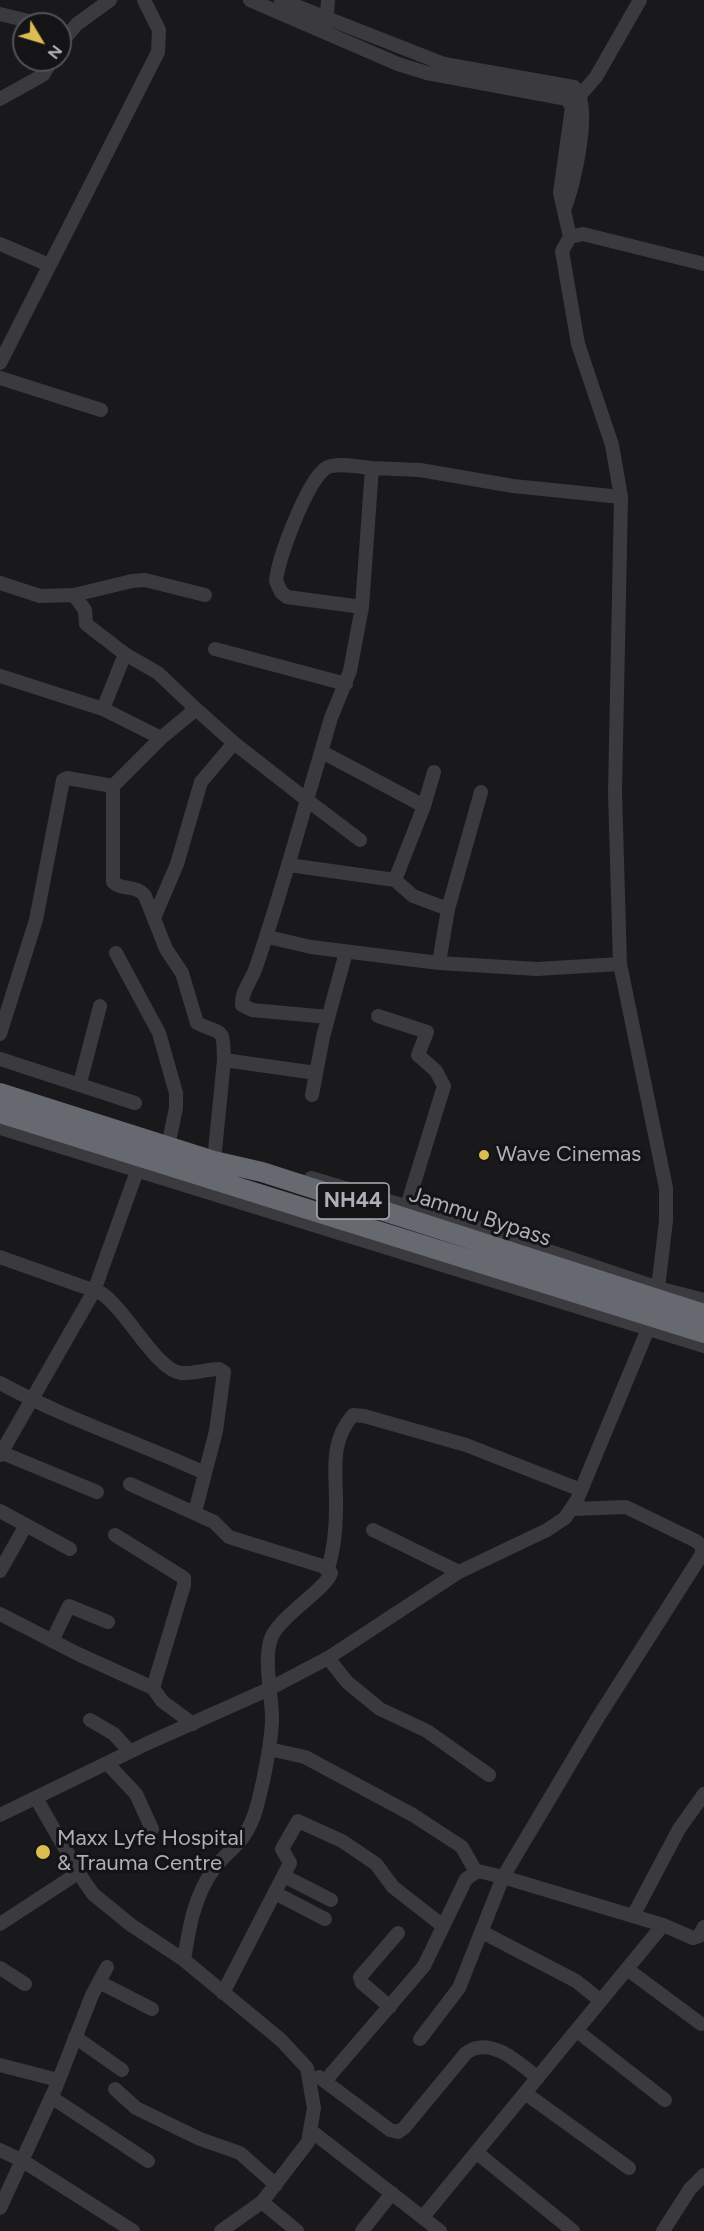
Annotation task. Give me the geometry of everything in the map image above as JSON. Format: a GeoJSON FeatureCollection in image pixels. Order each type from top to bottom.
{"type":"FeatureCollection","features":[{"type":"Feature","properties":{"kind":"highway","name":"Jammu Bypass"},"geometry":{"type":"LineString","coordinates":[[0,1093],[214,1161],[262,1172],[653,1309],[704,1333]]}},
{"type":"Feature","properties":{"kind":"highway","name":"Jammu Bypass"},"geometry":{"type":"LineString","coordinates":[[1,1127],[653,1309],[704,1314]]}},
{"type":"Feature","properties":{"kind":"street"},"geometry":{"type":"LineString","coordinates":[[72,25],[110,0]]}},
{"type":"Feature","properties":{"kind":"street"},"geometry":{"type":"LineString","coordinates":[[0,363],[6,335],[49,266],[158,52],[159,30],[144,0]]}},
{"type":"Feature","properties":{"kind":"street"},"geometry":{"type":"LineString","coordinates":[[0,1815],[130,1752],[269,1689],[328,1658],[459,1572],[547,1530],[565,1518],[581,1490],[653,1309],[666,1221],[666,1188],[620,964],[615,792],[621,497],[612,446],[578,345],[562,251],[570,237],[565,207],[572,190],[583,111],[567,84],[474,71],[444,64],[250,0]]}},
{"type":"Feature","properties":{"kind":"street"},"geometry":{"type":"LineString","coordinates":[[281,0],[326,26]]}},
{"type":"Feature","properties":{"kind":"street"},"geometry":{"type":"LineString","coordinates":[[326,26],[328,0]]}},
{"type":"Feature","properties":{"kind":"street"},"geometry":{"type":"LineString","coordinates":[[576,100],[615,49],[640,0]]}},
{"type":"Feature","properties":{"kind":"street"},"geometry":{"type":"LineString","coordinates":[[0,99],[45,72]]}},
{"type":"Feature","properties":{"kind":"street"},"geometry":{"type":"LineString","coordinates":[[570,237],[583,234],[704,264]]}},
{"type":"Feature","properties":{"kind":"street"},"geometry":{"type":"LineString","coordinates":[[0,244],[49,266]]}},
{"type":"Feature","properties":{"kind":"street"},"geometry":{"type":"LineString","coordinates":[[0,378],[101,410]]}},
{"type":"Feature","properties":{"kind":"street"},"geometry":{"type":"LineString","coordinates":[[362,607],[287,597],[281,592],[276,581],[293,525],[319,475],[331,466],[420,470],[513,486],[621,497]]}},
{"type":"Feature","properties":{"kind":"street"},"geometry":{"type":"LineString","coordinates":[[328,1017],[243,1007],[242,996],[253,977],[268,938],[331,718],[346,684],[362,607],[372,468]]}},
{"type":"Feature","properties":{"kind":"street"},"geometry":{"type":"LineString","coordinates":[[0,583],[40,596],[74,595],[132,580],[145,580],[205,595]]}},
{"type":"Feature","properties":{"kind":"street"},"geometry":{"type":"LineString","coordinates":[[74,595],[84,609],[86,624],[124,654],[158,673],[234,743],[360,840]]}},
{"type":"Feature","properties":{"kind":"street"},"geometry":{"type":"LineString","coordinates":[[214,649],[346,684]]}},
{"type":"Feature","properties":{"kind":"street"},"geometry":{"type":"LineString","coordinates":[[103,710],[124,654]]}},
{"type":"Feature","properties":{"kind":"street"},"geometry":{"type":"LineString","coordinates":[[0,676],[103,710],[161,738]]}},
{"type":"Feature","properties":{"kind":"street"},"geometry":{"type":"LineString","coordinates":[[196,709],[161,738],[113,786],[113,882],[116,886],[135,888],[142,893],[166,949],[182,973],[197,1023],[219,1030],[222,1034],[224,1060],[214,1161]]}},
{"type":"Feature","properties":{"kind":"street"},"geometry":{"type":"LineString","coordinates":[[154,918],[177,864],[201,782],[234,743]]}},
{"type":"Feature","properties":{"kind":"street"},"geometry":{"type":"LineString","coordinates":[[322,753],[424,806]]}},
{"type":"Feature","properties":{"kind":"street"},"geometry":{"type":"LineString","coordinates":[[395,880],[424,806],[434,772]]}},
{"type":"Feature","properties":{"kind":"street"},"geometry":{"type":"LineString","coordinates":[[0,1034],[36,920],[61,783],[67,778],[113,786]]}},
{"type":"Feature","properties":{"kind":"street"},"geometry":{"type":"LineString","coordinates":[[439,963],[448,909],[481,792]]}},
{"type":"Feature","properties":{"kind":"street"},"geometry":{"type":"LineString","coordinates":[[289,865],[395,880],[413,896],[448,909]]}},
{"type":"Feature","properties":{"kind":"street"},"geometry":{"type":"LineString","coordinates":[[268,938],[346,952],[439,963],[537,969],[620,964]]}},
{"type":"Feature","properties":{"kind":"street"},"geometry":{"type":"LineString","coordinates":[[116,952],[159,1033],[176,1093],[176,1108],[168,1146]]}},
{"type":"Feature","properties":{"kind":"street"},"geometry":{"type":"LineString","coordinates":[[312,1095],[328,1017],[346,952]]}},
{"type":"Feature","properties":{"kind":"street"},"geometry":{"type":"LineString","coordinates":[[80,1083],[100,1006]]}},
{"type":"Feature","properties":{"kind":"street"},"geometry":{"type":"LineString","coordinates":[[378,1016],[425,1029],[428,1034],[418,1055],[436,1071],[444,1086],[407,1206]]}},
{"type":"Feature","properties":{"kind":"street"},"geometry":{"type":"LineString","coordinates":[[0,1059],[80,1083],[135,1103]]}},
{"type":"Feature","properties":{"kind":"street"},"geometry":{"type":"LineString","coordinates":[[224,1060],[316,1073]]}},
{"type":"Feature","properties":{"kind":"street"},"geometry":{"type":"LineString","coordinates":[[0,1083],[26,1101]]}},
{"type":"Feature","properties":{"kind":"street"},"geometry":{"type":"LineString","coordinates":[[1,1127],[137,1171],[653,1309],[704,1300]]}},
{"type":"Feature","properties":{"kind":"street"},"geometry":{"type":"LineString","coordinates":[[97,1492],[1,1453],[94,1291],[137,1171]]}},
{"type":"Feature","properties":{"kind":"street"},"geometry":{"type":"LineString","coordinates":[[262,1172],[295,1174],[483,1228],[653,1309],[704,1346]]}},
{"type":"Feature","properties":{"kind":"street"},"geometry":{"type":"LineString","coordinates":[[0,1257],[94,1291],[112,1300],[155,1355],[176,1371],[219,1369],[224,1372],[222,1403],[195,1512]]}},
{"type":"Feature","properties":{"kind":"street"},"geometry":{"type":"LineString","coordinates":[[0,1383],[32,1400],[205,1473]]}},
{"type":"Feature","properties":{"kind":"street"},"geometry":{"type":"LineString","coordinates":[[184,1960],[195,1904],[213,1870],[251,1825],[269,1749],[272,1722],[269,1689],[270,1644],[273,1635],[296,1606],[326,1583],[331,1573],[328,1569],[336,1537],[334,1452],[343,1430],[353,1415],[364,1416],[466,1445],[581,1490]]}},
{"type":"Feature","properties":{"kind":"street"},"geometry":{"type":"LineString","coordinates":[[130,1484],[195,1512],[219,1525],[230,1537],[328,1569]]}},
{"type":"Feature","properties":{"kind":"street"},"geometry":{"type":"LineString","coordinates":[[420,2039],[459,1988],[503,1877],[597,1719],[702,1554],[702,1546],[696,1541],[636,1510],[612,1506],[572,1509]]}},
{"type":"Feature","properties":{"kind":"street"},"geometry":{"type":"LineString","coordinates":[[0,1511],[70,1549]]}},
{"type":"Feature","properties":{"kind":"street"},"geometry":{"type":"LineString","coordinates":[[0,1571],[26,1525]]}},
{"type":"Feature","properties":{"kind":"street"},"geometry":{"type":"LineString","coordinates":[[373,1530],[459,1572]]}},
{"type":"Feature","properties":{"kind":"street"},"geometry":{"type":"LineString","coordinates":[[115,1535],[184,1578],[184,1585],[153,1688]]}},
{"type":"Feature","properties":{"kind":"street"},"geometry":{"type":"LineString","coordinates":[[52,1641],[69,1606],[108,1622]]}},
{"type":"Feature","properties":{"kind":"street"},"geometry":{"type":"LineString","coordinates":[[0,1614],[153,1688],[162,1701],[193,1724]]}},
{"type":"Feature","properties":{"kind":"street"},"geometry":{"type":"LineString","coordinates":[[328,1658],[347,1682],[380,1709],[427,1731],[489,1775]]}},
{"type":"Feature","properties":{"kind":"street"},"geometry":{"type":"LineString","coordinates":[[90,1720],[114,1734],[130,1752]]}},
{"type":"Feature","properties":{"kind":"street"},"geometry":{"type":"LineString","coordinates":[[269,1749],[305,1757],[413,1815],[462,1847],[476,1872]]}},
{"type":"Feature","properties":{"kind":"street"},"geometry":{"type":"LineString","coordinates":[[107,1763],[136,1794],[153,1828]]}},
{"type":"Feature","properties":{"kind":"street"},"geometry":{"type":"LineString","coordinates":[[633,1916],[679,1829],[704,1794]]}},
{"type":"Feature","properties":{"kind":"street"},"geometry":{"type":"LineString","coordinates":[[36,1798],[78,1873],[104,1904],[184,1960],[289,2048],[308,2073],[314,2108],[308,2142],[262,2202],[221,2231]]}},
{"type":"Feature","properties":{"kind":"street"},"geometry":{"type":"LineString","coordinates":[[223,1993],[290,1863],[282,1849],[293,1825],[302,1821],[342,1841],[376,1864],[393,1887],[443,1926]]}},
{"type":"Feature","properties":{"kind":"street"},"geometry":{"type":"LineString","coordinates":[[326,2080],[424,1966],[466,1879],[476,1872],[503,1877],[663,1925],[693,1938],[699,1936],[704,1927]]}},
{"type":"Feature","properties":{"kind":"street"},"geometry":{"type":"LineString","coordinates":[[0,1924],[78,1873]]}},
{"type":"Feature","properties":{"kind":"street"},"geometry":{"type":"LineString","coordinates":[[284,1876],[331,1900]]}},
{"type":"Feature","properties":{"kind":"street"},"geometry":{"type":"LineString","coordinates":[[275,1893],[325,1919]]}},
{"type":"Feature","properties":{"kind":"street"},"geometry":{"type":"LineString","coordinates":[[423,2217],[663,1925]]}},
{"type":"Feature","properties":{"kind":"street"},"geometry":{"type":"LineString","coordinates":[[482,1932],[576,1982],[602,2001]]}},
{"type":"Feature","properties":{"kind":"street"},"geometry":{"type":"LineString","coordinates":[[390,2007],[362,1983],[360,1977],[398,1933]]}},
{"type":"Feature","properties":{"kind":"street"},"geometry":{"type":"LineString","coordinates":[[0,2207],[23,2161],[107,1967]]}},
{"type":"Feature","properties":{"kind":"street"},"geometry":{"type":"LineString","coordinates":[[0,1968],[25,1984]]}},
{"type":"Feature","properties":{"kind":"street"},"geometry":{"type":"LineString","coordinates":[[627,1969],[701,2024]]}},
{"type":"Feature","properties":{"kind":"street"},"geometry":{"type":"LineString","coordinates":[[99,1982],[152,2009]]}},
{"type":"Feature","properties":{"kind":"street"},"geometry":{"type":"LineString","coordinates":[[577,2031],[665,2100]]}},
{"type":"Feature","properties":{"kind":"street"},"geometry":{"type":"LineString","coordinates":[[75,2037],[122,2070]]}},
{"type":"Feature","properties":{"kind":"street"},"geometry":{"type":"LineString","coordinates":[[308,2073],[326,2080],[390,2130],[398,2132],[404,2128],[465,2053],[473,2047],[482,2045],[505,2054],[538,2078]]}},
{"type":"Feature","properties":{"kind":"street"},"geometry":{"type":"LineString","coordinates":[[0,2066],[58,2080]]}},
{"type":"Feature","properties":{"kind":"street"},"geometry":{"type":"LineString","coordinates":[[115,2089],[136,2108],[200,2139],[240,2153],[276,2185]]}},
{"type":"Feature","properties":{"kind":"street"},"geometry":{"type":"LineString","coordinates":[[525,2093],[629,2168]]}},
{"type":"Feature","properties":{"kind":"street"},"geometry":{"type":"LineString","coordinates":[[51,2097],[148,2161]]}},
{"type":"Feature","properties":{"kind":"street"},"geometry":{"type":"LineString","coordinates":[[310,2130],[440,2231]]}},
{"type":"Feature","properties":{"kind":"street"},"geometry":{"type":"LineString","coordinates":[[0,2150],[23,2161],[134,2231]]}},
{"type":"Feature","properties":{"kind":"street"},"geometry":{"type":"LineString","coordinates":[[476,2152],[573,2231]]}},
{"type":"Feature","properties":{"kind":"street"},"geometry":{"type":"LineString","coordinates":[[663,2231],[690,2189],[704,2175]]}},
{"type":"Feature","properties":{"kind":"street"},"geometry":{"type":"LineString","coordinates":[[362,2231],[392,2193]]}},
{"type":"Feature","properties":{"kind":"street"},"geometry":{"type":"LineString","coordinates":[[262,2202],[297,2231]]}},
{"type":"Feature","properties":{"kind":"place","name":"Wave Cinemas"},"geometry":{"type":"Point","coordinates":[484,1155]}},
{"type":"Feature","properties":{"kind":"place","name":"Maxx Lyfe Hospital & Trauma Centre"},"geometry":{"type":"Point","coordinates":[43,1852]}}]}
